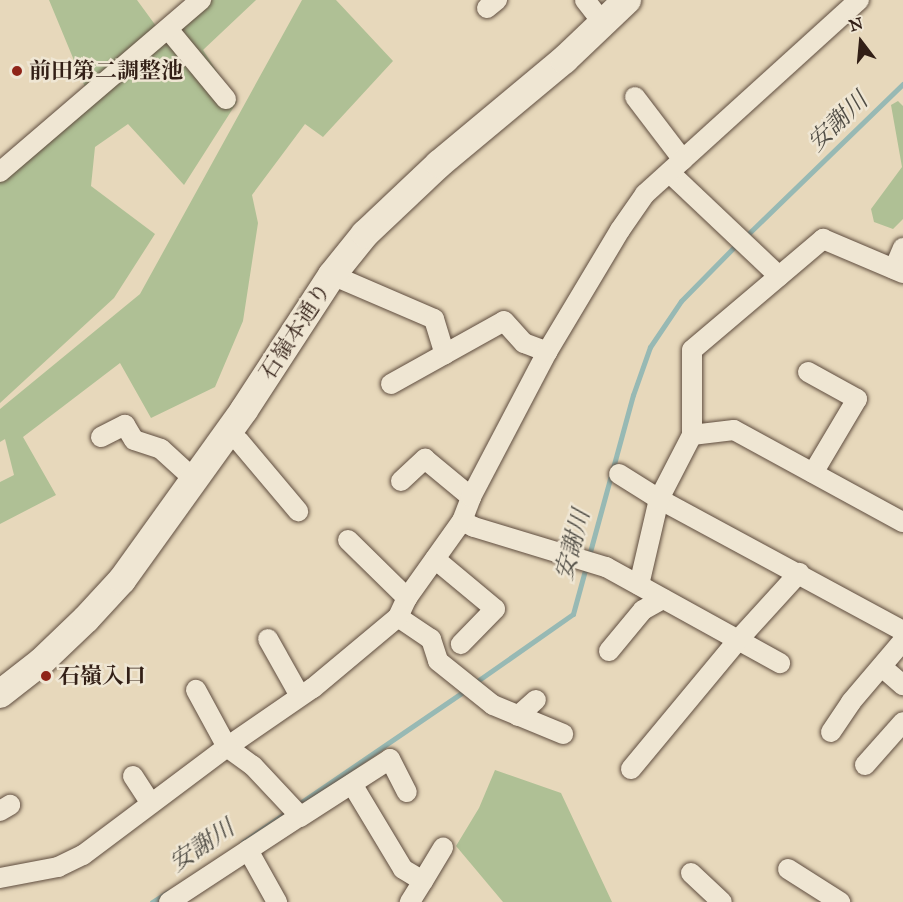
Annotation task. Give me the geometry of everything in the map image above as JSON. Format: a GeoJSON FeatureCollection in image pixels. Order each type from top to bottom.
{"type":"FeatureCollection","features":[{"type":"Feature","properties":{"kind":"main road","name":"石嶺本通り"},"geometry":{"type":"LineString","coordinates":[[0,694],[48,655],[122,580],[244,410],[332,275],[365,234],[407,192],[627,0]]}},
{"type":"Feature","properties":{"kind":"street"},"geometry":{"type":"LineString","coordinates":[[0,172],[201,0]]}},
{"type":"Feature","properties":{"kind":"street"},"geometry":{"type":"LineString","coordinates":[[585,0],[603,23]]}},
{"type":"Feature","properties":{"kind":"street"},"geometry":{"type":"LineString","coordinates":[[0,878],[58,867],[82,855],[227,747],[300,696],[398,617],[407,598],[462,521],[471,497],[548,352],[620,230],[645,194],[859,0]]}},
{"type":"Feature","properties":{"kind":"street"},"geometry":{"type":"LineString","coordinates":[[168,28],[226,99]]}},
{"type":"Feature","properties":{"kind":"street"},"geometry":{"type":"LineString","coordinates":[[635,97],[677,166],[732,232],[779,276]]}},
{"type":"Feature","properties":{"kind":"street"},"geometry":{"type":"LineString","coordinates":[[639,585],[659,499],[692,435],[692,351],[823,239],[899,271],[903,249]]}},
{"type":"Feature","properties":{"kind":"street"},"geometry":{"type":"LineString","coordinates":[[332,275],[434,319],[445,354]]}},
{"type":"Feature","properties":{"kind":"street"},"geometry":{"type":"LineString","coordinates":[[391,384],[504,321],[524,343],[548,352]]}},
{"type":"Feature","properties":{"kind":"street"},"geometry":{"type":"LineString","coordinates":[[808,372],[857,399],[813,473]]}},
{"type":"Feature","properties":{"kind":"street"},"geometry":{"type":"LineString","coordinates":[[101,437],[125,425],[134,440],[161,449],[194,479]]}},
{"type":"Feature","properties":{"kind":"street"},"geometry":{"type":"LineString","coordinates":[[692,435],[734,430],[903,522]]}},
{"type":"Feature","properties":{"kind":"street"},"geometry":{"type":"LineString","coordinates":[[239,441],[297,511]]}},
{"type":"Feature","properties":{"kind":"street"},"geometry":{"type":"LineString","coordinates":[[401,481],[425,459],[471,497]]}},
{"type":"Feature","properties":{"kind":"street"},"geometry":{"type":"LineString","coordinates":[[619,474],[659,499],[903,631]]}},
{"type":"Feature","properties":{"kind":"street"},"geometry":{"type":"LineString","coordinates":[[462,521],[474,527],[573,555],[596,564],[639,585],[780,663]]}},
{"type":"Feature","properties":{"kind":"street"},"geometry":{"type":"LineString","coordinates":[[348,540],[407,598]]}},
{"type":"Feature","properties":{"kind":"street"},"geometry":{"type":"LineString","coordinates":[[435,559],[495,609],[461,644]]}},
{"type":"Feature","properties":{"kind":"street"},"geometry":{"type":"LineString","coordinates":[[631,769],[738,640],[799,573]]}},
{"type":"Feature","properties":{"kind":"street"},"geometry":{"type":"LineString","coordinates":[[609,651],[643,610],[663,599]]}},
{"type":"Feature","properties":{"kind":"street"},"geometry":{"type":"LineString","coordinates":[[398,617],[431,639],[438,661],[461,682],[493,705],[563,734]]}},
{"type":"Feature","properties":{"kind":"street"},"geometry":{"type":"LineString","coordinates":[[268,639],[300,696]]}},
{"type":"Feature","properties":{"kind":"street"},"geometry":{"type":"LineString","coordinates":[[831,732],[851,702],[903,641]]}},
{"type":"Feature","properties":{"kind":"street"},"geometry":{"type":"LineString","coordinates":[[882,667],[903,685]]}},
{"type":"Feature","properties":{"kind":"street"},"geometry":{"type":"LineString","coordinates":[[196,690],[227,747],[253,766],[286,798],[300,816]]}},
{"type":"Feature","properties":{"kind":"street"},"geometry":{"type":"LineString","coordinates":[[518,716],[536,700]]}},
{"type":"Feature","properties":{"kind":"street"},"geometry":{"type":"LineString","coordinates":[[865,765],[903,722]]}},
{"type":"Feature","properties":{"kind":"street"},"geometry":{"type":"LineString","coordinates":[[169,902],[206,868],[248,850],[390,759],[407,792]]}},
{"type":"Feature","properties":{"kind":"street"},"geometry":{"type":"LineString","coordinates":[[132,776],[151,804]]}},
{"type":"Feature","properties":{"kind":"street"},"geometry":{"type":"LineString","coordinates":[[352,784],[403,869],[423,881]]}},
{"type":"Feature","properties":{"kind":"street"},"geometry":{"type":"LineString","coordinates":[[410,902],[443,848]]}},
{"type":"Feature","properties":{"kind":"street"},"geometry":{"type":"LineString","coordinates":[[248,850],[277,902]]}},
{"type":"Feature","properties":{"kind":"street"},"geometry":{"type":"LineString","coordinates":[[788,869],[840,902]]}},
{"type":"Feature","properties":{"kind":"street"},"geometry":{"type":"LineString","coordinates":[[691,873],[722,902]]}},
{"type":"Feature","properties":{"kind":"green space"},"geometry":{"type":"Polygon","coordinates":[[[49,0],[137,0],[167,41],[212,0],[256,0],[203,50],[237,102],[184,185],[128,124],[95,147],[91,186],[155,234],[114,298],[0,403],[0,166],[85,87],[49,0]]]}},
{"type":"Feature","properties":{"kind":"green space"},"geometry":{"type":"Polygon","coordinates":[[[302,0],[336,0],[393,61],[323,137],[305,124],[252,195],[258,223],[243,321],[215,387],[151,418],[120,363],[23,437],[56,495],[0,524],[0,482],[14,475],[5,439],[0,442],[0,409],[140,294],[302,0]]]}},
{"type":"Feature","properties":{"kind":"green space"},"geometry":{"type":"Polygon","coordinates":[[[898,101],[903,106],[903,219],[893,229],[874,222],[871,209],[902,167],[891,105],[898,101]]]}},
{"type":"Feature","properties":{"kind":"green space"},"geometry":{"type":"Polygon","coordinates":[[[495,770],[561,793],[612,902],[503,902],[456,846],[479,808],[495,770]]]}},
{"type":"Feature","properties":{"kind":"waterway","name":"安謝川"},"geometry":{"type":"LineString","coordinates":[[745,237],[903,84]]}},
{"type":"Feature","properties":{"kind":"waterway","name":"安謝川"},"geometry":{"type":"LineString","coordinates":[[473,684],[573,614],[633,395],[650,347],[681,301],[738,243]]}},
{"type":"Feature","properties":{"kind":"waterway","name":"安謝川"},"geometry":{"type":"LineString","coordinates":[[243,842],[466,690]]}},
{"type":"Feature","properties":{"kind":"waterway","name":"安謝川"},"geometry":{"type":"LineString","coordinates":[[152,902],[168,892]]}},
{"type":"Feature","properties":{"kind":"place","name":"前田第二調整池"},"geometry":{"type":"Point","coordinates":[17,71]}},
{"type":"Feature","properties":{"kind":"place","name":"石嶺入口"},"geometry":{"type":"Point","coordinates":[46,676]}}]}
